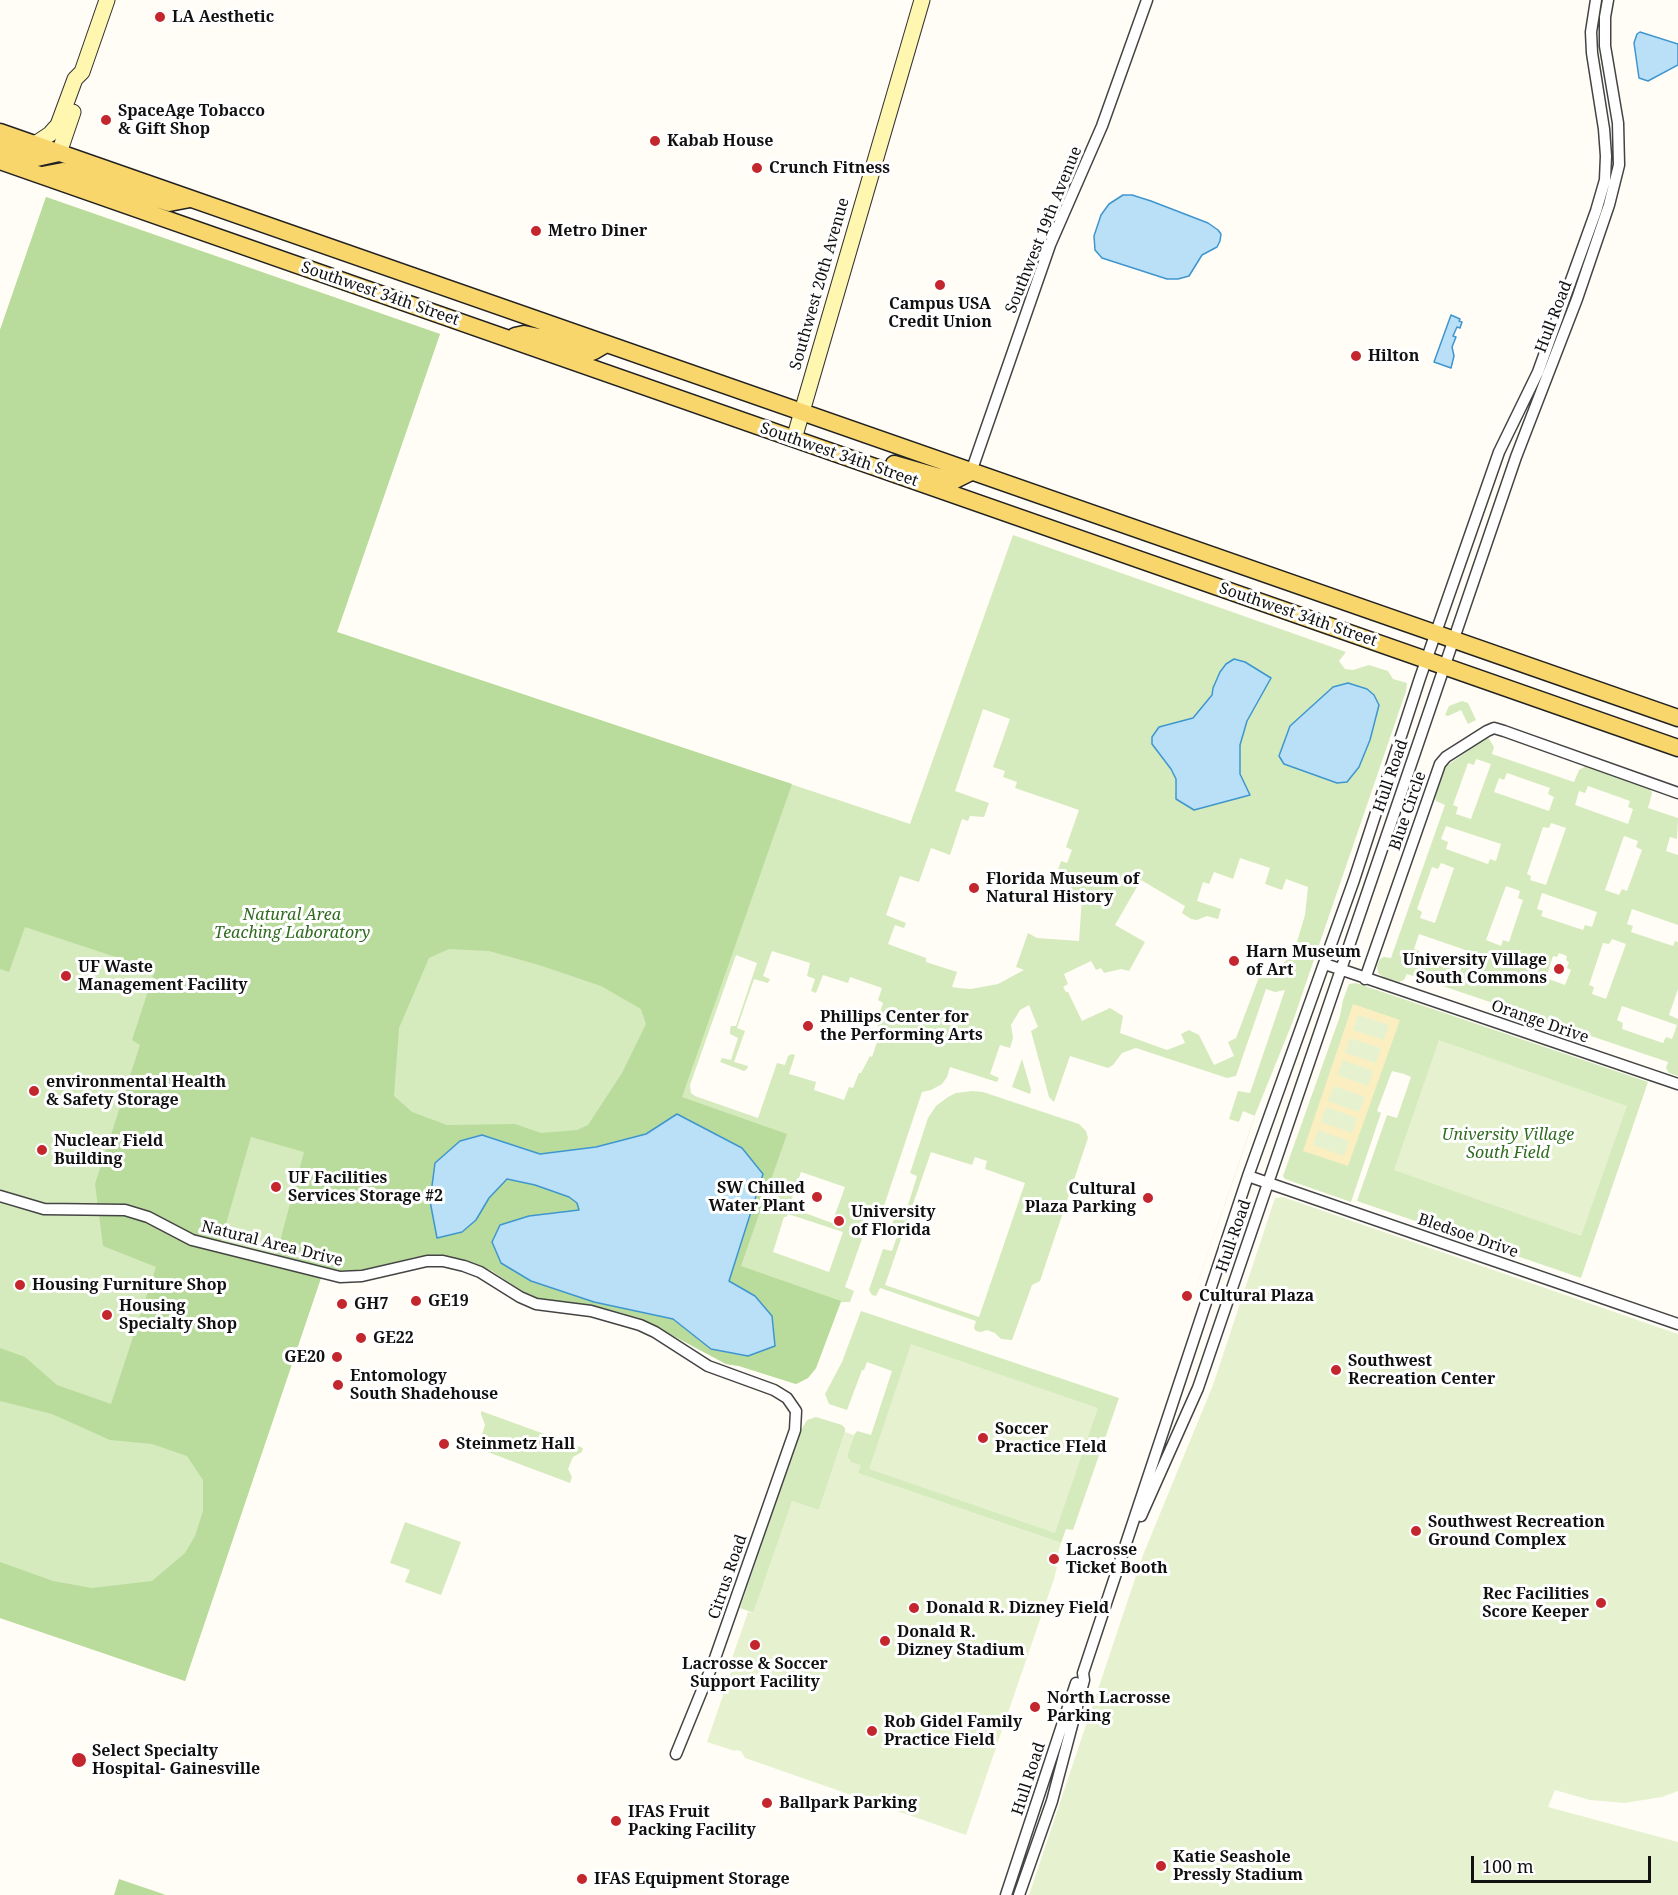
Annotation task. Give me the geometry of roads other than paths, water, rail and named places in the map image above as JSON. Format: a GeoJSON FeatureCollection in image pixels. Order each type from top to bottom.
{"type":"FeatureCollection","features":[{"type":"Feature","properties":{"kind":"main road"},"geometry":{"type":"LineString","coordinates":[[35,144],[50,134],[58,125],[75,79],[82,72],[107,0]]}},
{"type":"Feature","properties":{"kind":"main road","name":"Southwest 20th Avenue"},"geometry":{"type":"LineString","coordinates":[[794,439],[922,0]]}},
{"type":"Feature","properties":{"kind":"main road"},"geometry":{"type":"LineString","coordinates":[[0,147],[37,158],[59,153],[84,82],[82,72]]}},
{"type":"Feature","properties":{"kind":"main road","name":"Southwest 34th Street"},"geometry":{"type":"LineString","coordinates":[[0,132],[1678,718]]}},
{"type":"Feature","properties":{"kind":"main road","name":"Southwest 34th Street"},"geometry":{"type":"LineString","coordinates":[[0,161],[1678,748]]}},
{"type":"Feature","properties":{"kind":"main road"},"geometry":{"type":"LineString","coordinates":[[41,175],[63,171],[78,174],[169,203],[191,199]]}},
{"type":"Feature","properties":{"kind":"main road"},"geometry":{"type":"LineString","coordinates":[[505,338],[524,334],[589,352],[606,344]]}},
{"type":"Feature","properties":{"kind":"main road"},"geometry":{"type":"LineString","coordinates":[[869,465],[899,464],[953,481],[971,472]]}},
{"type":"Feature","properties":{"kind":"street","name":"Southwest 19th Avenue"},"geometry":{"type":"LineString","coordinates":[[971,472],[1050,245],[1102,126],[1147,0]]}},
{"type":"Feature","properties":{"kind":"street","name":"Hull Road"},"geometry":{"type":"LineString","coordinates":[[1020,1895],[1052,1801],[1084,1680],[1083,1673],[1126,1549],[1148,1474],[1201,1324],[1248,1176],[1324,964],[1426,659],[1499,452],[1529,393],[1567,296],[1605,180],[1604,129],[1591,32],[1596,0]]}},
{"type":"Feature","properties":{"kind":"street","name":"Hull Road"},"geometry":{"type":"LineString","coordinates":[[1126,1549],[1198,1388],[1516,457],[1587,271],[1617,179],[1619,165],[1617,123],[1605,46],[1605,17],[1608,0]]}},
{"type":"Feature","properties":{"kind":"street","name":"Blue Circle"},"geometry":{"type":"LineString","coordinates":[[1365,979],[1440,764],[1446,757],[1487,730],[1494,728],[1504,730],[1678,793]]}},
{"type":"Feature","properties":{"kind":"street","name":"Orange Drive"},"geometry":{"type":"LineString","coordinates":[[1324,964],[1678,1084]]}},
{"type":"Feature","properties":{"kind":"street","name":"Bledsoe Drive"},"geometry":{"type":"LineString","coordinates":[[1248,1176],[1678,1324]]}},
{"type":"Feature","properties":{"kind":"street","name":"Natural Area Drive"},"geometry":{"type":"LineString","coordinates":[[0,1196],[44,1209],[110,1208],[129,1211],[148,1217],[177,1234],[196,1241],[340,1277],[362,1276],[427,1261],[443,1261],[464,1266],[480,1272],[520,1297],[536,1304],[597,1312],[647,1328],[708,1366],[779,1392],[794,1407]]}},
{"type":"Feature","properties":{"kind":"street","name":"Citrus Road"},"geometry":{"type":"LineString","coordinates":[[676,1754],[714,1661],[793,1437],[797,1423],[794,1407]]}},
{"type":"Feature","properties":{"kind":"street","name":"Hull Road"},"geometry":{"type":"LineString","coordinates":[[1006,1895],[1077,1678],[1083,1673]]}},
{"type":"Feature","properties":{"kind":"water"},"geometry":{"type":"Polygon","coordinates":[[[1640,32],[1678,44],[1678,65],[1648,81],[1639,78],[1634,43],[1640,32]]]}},
{"type":"Feature","properties":{"kind":"water"},"geometry":{"type":"Polygon","coordinates":[[[1123,195],[1132,195],[1151,201],[1208,223],[1221,234],[1217,247],[1202,255],[1189,276],[1178,279],[1167,279],[1102,258],[1095,250],[1094,236],[1101,215],[1109,204],[1123,195]]]}},
{"type":"Feature","properties":{"kind":"water"},"geometry":{"type":"Polygon","coordinates":[[[1451,315],[1462,322],[1453,336],[1456,337],[1452,347],[1454,356],[1451,368],[1434,362],[1451,315]]]}},
{"type":"Feature","properties":{"kind":"water"},"geometry":{"type":"Polygon","coordinates":[[[1234,659],[1245,662],[1271,678],[1247,721],[1240,745],[1240,774],[1250,795],[1194,810],[1176,799],[1176,779],[1152,744],[1152,737],[1159,727],[1193,718],[1212,695],[1220,672],[1234,659]]]}},
{"type":"Feature","properties":{"kind":"water"},"geometry":{"type":"Polygon","coordinates":[[[1348,683],[1367,689],[1374,695],[1379,705],[1370,740],[1359,767],[1347,782],[1337,783],[1284,764],[1279,756],[1290,726],[1333,687],[1348,683]]]}},
{"type":"Feature","properties":{"kind":"water"},"geometry":{"type":"Polygon","coordinates":[[[677,1114],[742,1148],[763,1174],[729,1281],[755,1296],[772,1316],[775,1346],[748,1356],[711,1349],[673,1319],[594,1302],[531,1281],[501,1263],[492,1242],[500,1225],[529,1216],[579,1210],[577,1203],[569,1197],[535,1185],[507,1179],[489,1198],[476,1220],[462,1232],[437,1238],[430,1201],[435,1163],[460,1141],[482,1135],[540,1154],[596,1147],[646,1134],[677,1114]]]}},
{"type":"Feature","properties":{"kind":"place","name":"LA Aesthetic"},"geometry":{"type":"Point","coordinates":[160,17]}},
{"type":"Feature","properties":{"kind":"place","name":"SpaceAge Tobacco & Gift Shop"},"geometry":{"type":"Point","coordinates":[106,120]}},
{"type":"Feature","properties":{"kind":"place","name":"Kabab House"},"geometry":{"type":"Point","coordinates":[655,141]}},
{"type":"Feature","properties":{"kind":"place","name":"Crunch Fitness"},"geometry":{"type":"Point","coordinates":[757,168]}},
{"type":"Feature","properties":{"kind":"place","name":"Metro Diner"},"geometry":{"type":"Point","coordinates":[536,231]}},
{"type":"Feature","properties":{"kind":"place","name":"Campus USA Credit Union"},"geometry":{"type":"Point","coordinates":[940,285]}},
{"type":"Feature","properties":{"kind":"place","name":"Hilton"},"geometry":{"type":"Point","coordinates":[1356,356]}},
{"type":"Feature","properties":{"kind":"place","name":"Florida Museum of Natural History"},"geometry":{"type":"Point","coordinates":[974,888]}},
{"type":"Feature","properties":{"kind":"place","name":"Harn Museum of Art"},"geometry":{"type":"Point","coordinates":[1234,961]}},
{"type":"Feature","properties":{"kind":"place","name":"University Village South Commons"},"geometry":{"type":"Point","coordinates":[1559,969]}},
{"type":"Feature","properties":{"kind":"place","name":"UF Waste Management Facility"},"geometry":{"type":"Point","coordinates":[66,976]}},
{"type":"Feature","properties":{"kind":"place","name":"Phillips Center for the Performing Arts"},"geometry":{"type":"Point","coordinates":[808,1026]}},
{"type":"Feature","properties":{"kind":"place","name":"environmental Health & Safety Storage"},"geometry":{"type":"Point","coordinates":[34,1091]}},
{"type":"Feature","properties":{"kind":"place","name":"Nuclear Field Building"},"geometry":{"type":"Point","coordinates":[42,1150]}},
{"type":"Feature","properties":{"kind":"place","name":"UF Facilities Services Storage #2"},"geometry":{"type":"Point","coordinates":[276,1187]}},
{"type":"Feature","properties":{"kind":"place","name":"SW Chilled Water Plant"},"geometry":{"type":"Point","coordinates":[817,1197]}},
{"type":"Feature","properties":{"kind":"place","name":"Cultural Plaza Parking"},"geometry":{"type":"Point","coordinates":[1148,1198]}},
{"type":"Feature","properties":{"kind":"place","name":"University of Florida"},"geometry":{"type":"Point","coordinates":[839,1221]}},
{"type":"Feature","properties":{"kind":"place","name":"Housing Furniture Shop"},"geometry":{"type":"Point","coordinates":[20,1285]}},
{"type":"Feature","properties":{"kind":"place","name":"Cultural Plaza"},"geometry":{"type":"Point","coordinates":[1187,1296]}},
{"type":"Feature","properties":{"kind":"place","name":"GE19"},"geometry":{"type":"Point","coordinates":[416,1301]}},
{"type":"Feature","properties":{"kind":"place","name":"GH7"},"geometry":{"type":"Point","coordinates":[342,1304]}},
{"type":"Feature","properties":{"kind":"place","name":"Housing Specialty Shop"},"geometry":{"type":"Point","coordinates":[107,1315]}},
{"type":"Feature","properties":{"kind":"place","name":"GE22"},"geometry":{"type":"Point","coordinates":[361,1338]}},
{"type":"Feature","properties":{"kind":"place","name":"GE20"},"geometry":{"type":"Point","coordinates":[337,1357]}},
{"type":"Feature","properties":{"kind":"place","name":"Southwest Recreation Center"},"geometry":{"type":"Point","coordinates":[1336,1370]}},
{"type":"Feature","properties":{"kind":"place","name":"Entomology South Shadehouse"},"geometry":{"type":"Point","coordinates":[338,1385]}},
{"type":"Feature","properties":{"kind":"place","name":"Soccer Practice FIeld"},"geometry":{"type":"Point","coordinates":[983,1438]}},
{"type":"Feature","properties":{"kind":"place","name":"Steinmetz Hall"},"geometry":{"type":"Point","coordinates":[444,1444]}},
{"type":"Feature","properties":{"kind":"place","name":"Southwest Recreation Ground Complex"},"geometry":{"type":"Point","coordinates":[1416,1531]}},
{"type":"Feature","properties":{"kind":"place","name":"Lacrosse Ticket Booth"},"geometry":{"type":"Point","coordinates":[1054,1559]}},
{"type":"Feature","properties":{"kind":"place","name":"Rec Facilities Score Keeper"},"geometry":{"type":"Point","coordinates":[1601,1603]}},
{"type":"Feature","properties":{"kind":"place","name":"Donald R. Dizney Field"},"geometry":{"type":"Point","coordinates":[914,1608]}},
{"type":"Feature","properties":{"kind":"place","name":"Donald R. Dizney Stadium"},"geometry":{"type":"Point","coordinates":[885,1641]}},
{"type":"Feature","properties":{"kind":"place","name":"Lacrosse & Soccer Support Facility"},"geometry":{"type":"Point","coordinates":[755,1645]}},
{"type":"Feature","properties":{"kind":"place","name":"North Lacrosse Parking"},"geometry":{"type":"Point","coordinates":[1035,1707]}},
{"type":"Feature","properties":{"kind":"place","name":"Rob Gidel Family Practice Field"},"geometry":{"type":"Point","coordinates":[872,1731]}},
{"type":"Feature","properties":{"kind":"place","name":"Select Specialty Hospital- Gainesville"},"geometry":{"type":"Point","coordinates":[79,1760]}},
{"type":"Feature","properties":{"kind":"place","name":"Ballpark Parking"},"geometry":{"type":"Point","coordinates":[767,1803]}},
{"type":"Feature","properties":{"kind":"place","name":"IFAS Fruit Packing Facility"},"geometry":{"type":"Point","coordinates":[616,1821]}},
{"type":"Feature","properties":{"kind":"place","name":"Katie Seashole Pressly Stadium"},"geometry":{"type":"Point","coordinates":[1161,1866]}},
{"type":"Feature","properties":{"kind":"place","name":"IFAS Equipment Storage"},"geometry":{"type":"Point","coordinates":[582,1879]}},
{"type":"Feature","properties":{"kind":"park label","name":"Natural Area Teaching Laboratory"},"geometry":{"type":"Point","coordinates":[292,924]}},
{"type":"Feature","properties":{"kind":"park label","name":"University Village South Field"},"geometry":{"type":"Point","coordinates":[1508,1144]}}]}
